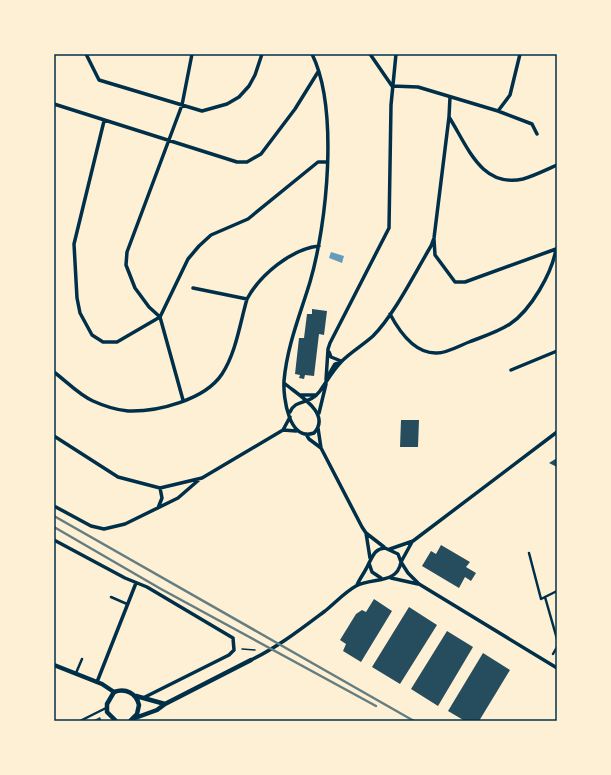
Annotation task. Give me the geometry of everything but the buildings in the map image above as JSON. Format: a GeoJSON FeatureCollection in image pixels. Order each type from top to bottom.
{"type":"FeatureCollection","features":[{"type":"Feature","properties":{"kind":"street"},"geometry":{"type":"LineString","coordinates":[[86,54],[99,80],[202,111],[227,104],[239,97],[250,86],[262,54]]}},
{"type":"Feature","properties":{"kind":"street"},"geometry":{"type":"LineString","coordinates":[[183,400],[160,317],[149,307],[135,288],[126,265],[127,252],[170,141],[182,105],[192,54]]}},
{"type":"Feature","properties":{"kind":"street"},"geometry":{"type":"LineString","coordinates":[[296,431],[290,416],[284,383],[292,334],[310,281],[319,246],[324,210],[327,162],[325,96],[312,54]]}},
{"type":"Feature","properties":{"kind":"street"},"geometry":{"type":"LineString","coordinates":[[370,54],[392,86]]}},
{"type":"Feature","properties":{"kind":"street"},"geometry":{"type":"LineString","coordinates":[[54,506],[91,526],[104,530],[125,524],[178,498],[202,478],[283,430],[292,408],[299,402],[307,402],[317,395],[326,380],[328,349],[389,228],[392,86],[396,54]]}},
{"type":"Feature","properties":{"kind":"street"},"geometry":{"type":"LineString","coordinates":[[498,111],[510,95],[520,54]]}},
{"type":"Feature","properties":{"kind":"street"},"geometry":{"type":"LineString","coordinates":[[54,104],[237,162],[247,162],[261,154],[295,110],[318,72]]}},
{"type":"Feature","properties":{"kind":"street"},"geometry":{"type":"LineString","coordinates":[[392,86],[418,87],[498,111],[532,124],[537,134]]}},
{"type":"Feature","properties":{"kind":"street"},"geometry":{"type":"LineString","coordinates":[[450,97],[449,117],[434,238],[435,255],[455,282],[464,282],[556,249]]}},
{"type":"Feature","properties":{"kind":"street"},"geometry":{"type":"LineString","coordinates":[[449,117],[483,170],[496,178],[511,181],[524,179],[557,165]]}},
{"type":"Feature","properties":{"kind":"street"},"geometry":{"type":"LineString","coordinates":[[104,120],[74,244],[77,298],[80,313],[92,335],[103,342],[117,342],[160,317],[188,259],[199,246],[211,235],[248,219],[318,162],[327,162]]}},
{"type":"Feature","properties":{"kind":"street"},"geometry":{"type":"LineString","coordinates":[[283,430],[296,431],[306,434],[314,433],[318,428],[320,424],[319,413],[326,380],[330,369],[373,336],[390,314],[434,238]]}},
{"type":"Feature","properties":{"kind":"street"},"geometry":{"type":"LineString","coordinates":[[54,372],[91,400],[112,408],[128,411],[152,410],[202,393],[222,374],[230,358],[247,299],[258,283],[280,264],[301,250],[319,246]]}},
{"type":"Feature","properties":{"kind":"street"},"geometry":{"type":"LineString","coordinates":[[390,314],[402,334],[417,346],[424,350],[437,353],[449,350],[499,330],[519,316],[544,281],[554,260],[556,249]]}},
{"type":"Feature","properties":{"kind":"street"},"geometry":{"type":"LineString","coordinates":[[426,254],[435,255]]}},
{"type":"Feature","properties":{"kind":"street"},"geometry":{"type":"LineString","coordinates":[[193,288],[247,299]]}},
{"type":"Feature","properties":{"kind":"street"},"geometry":{"type":"LineString","coordinates":[[328,349],[331,357],[341,362]]}},
{"type":"Feature","properties":{"kind":"street"},"geometry":{"type":"LineString","coordinates":[[511,370],[557,351]]}},
{"type":"Feature","properties":{"kind":"street"},"geometry":{"type":"LineString","coordinates":[[284,383],[319,413]]}},
{"type":"Feature","properties":{"kind":"street"},"geometry":{"type":"LineString","coordinates":[[298,394],[310,396],[317,395]]}},
{"type":"Feature","properties":{"kind":"street"},"geometry":{"type":"LineString","coordinates":[[318,428],[321,448],[366,533],[370,558],[369,563],[357,585]]}},
{"type":"Feature","properties":{"kind":"street"},"geometry":{"type":"LineString","coordinates":[[390,549],[413,541],[557,432]]}},
{"type":"Feature","properties":{"kind":"street"},"geometry":{"type":"LineString","coordinates":[[306,434],[321,448]]}},
{"type":"Feature","properties":{"kind":"street"},"geometry":{"type":"LineString","coordinates":[[54,436],[118,477],[160,488],[202,478]]}},
{"type":"Feature","properties":{"kind":"street"},"geometry":{"type":"LineString","coordinates":[[158,508],[162,498],[160,488]]}},
{"type":"Feature","properties":{"kind":"street"},"geometry":{"type":"LineString","coordinates":[[366,533],[385,548]]}},
{"type":"Feature","properties":{"kind":"street"},"geometry":{"type":"LineString","coordinates":[[54,540],[136,583],[147,587],[231,636],[235,645],[234,650],[229,655],[143,698]]}},
{"type":"Feature","properties":{"kind":"street"},"geometry":{"type":"LineString","coordinates":[[390,578],[398,572],[401,562],[413,541]]}},
{"type":"Feature","properties":{"kind":"street"},"geometry":{"type":"LineString","coordinates":[[370,558],[377,550],[385,548],[390,549],[398,554],[408,573],[419,584],[557,668]]}},
{"type":"Feature","properties":{"kind":"street"},"geometry":{"type":"LineString","coordinates":[[529,553],[541,599],[557,591]]}},
{"type":"Feature","properties":{"kind":"street"},"geometry":{"type":"LineString","coordinates":[[369,563],[372,572],[382,578]]}},
{"type":"Feature","properties":{"kind":"street"},"geometry":{"type":"LineString","coordinates":[[133,720],[157,710],[165,704],[267,652],[285,641],[357,585],[382,578],[390,578],[419,584]]}},
{"type":"Feature","properties":{"kind":"street"},"geometry":{"type":"LineString","coordinates":[[96,682],[136,583]]}},
{"type":"Feature","properties":{"kind":"street"},"geometry":{"type":"LineString","coordinates":[[111,597],[128,604]]}},
{"type":"Feature","properties":{"kind":"street"},"geometry":{"type":"LineString","coordinates":[[545,597],[557,638]]}},
{"type":"Feature","properties":{"kind":"street"},"geometry":{"type":"LineString","coordinates":[[553,654],[557,647]]}},
{"type":"Feature","properties":{"kind":"street"},"geometry":{"type":"LineString","coordinates":[[76,674],[82,658]]}},
{"type":"Feature","properties":{"kind":"street"},"geometry":{"type":"LineString","coordinates":[[54,665],[96,682],[114,692]]}},
{"type":"Feature","properties":{"kind":"street"},"geometry":{"type":"LineString","coordinates":[[116,721],[111,719],[106,708],[108,699],[114,692],[124,690],[136,696],[165,704]]}},
{"type":"Feature","properties":{"kind":"street"},"geometry":{"type":"LineString","coordinates":[[133,720],[139,705],[136,696]]}},
{"type":"Feature","properties":{"kind":"street"},"geometry":{"type":"LineString","coordinates":[[80,721],[106,708]]}},
{"type":"Feature","properties":{"kind":"path"},"geometry":{"type":"LineString","coordinates":[[242,649],[255,650]]}},
{"type":"Feature","properties":{"kind":"water"},"geometry":{"type":"Polygon","coordinates":[[[331,252],[344,256],[342,263],[329,258],[331,252]]]}},
{"type":"Feature","properties":{"kind":"railway"},"geometry":{"type":"LineString","coordinates":[[54,516],[414,721]]}},
{"type":"Feature","properties":{"kind":"railway"},"geometry":{"type":"LineString","coordinates":[[54,527],[161,589],[376,706]]}}]}
